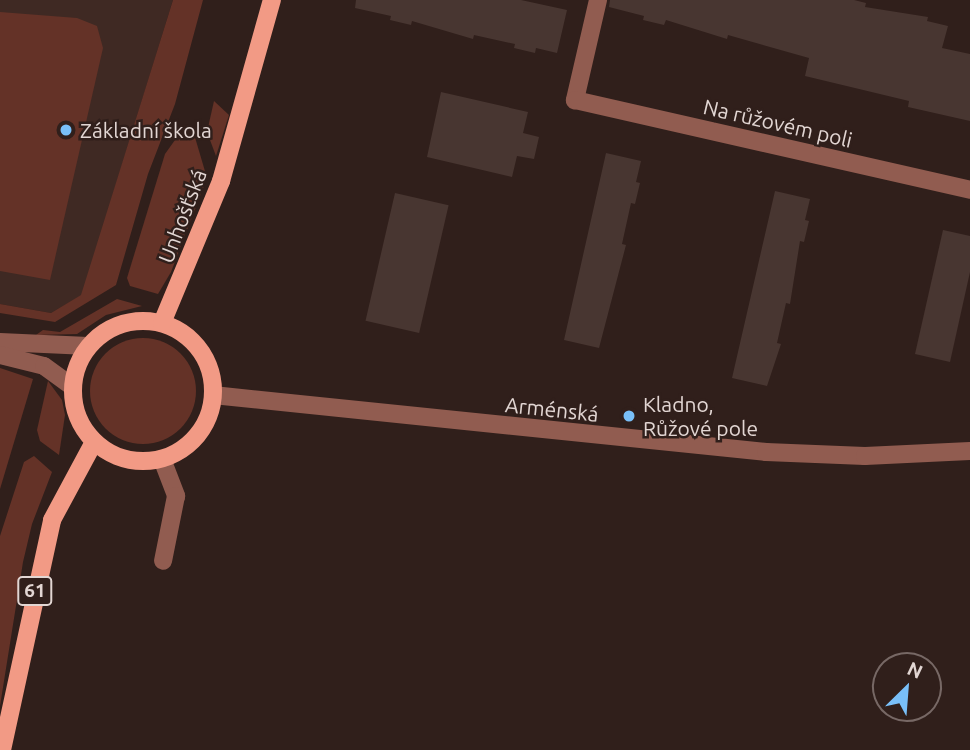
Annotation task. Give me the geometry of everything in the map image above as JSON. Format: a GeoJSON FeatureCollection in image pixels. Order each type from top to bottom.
{"type":"FeatureCollection","features":[{"type":"Feature","properties":{"kind":"main road","name":"Unhošťská"},"geometry":{"type":"LineString","coordinates":[[162,323],[221,181],[272,0]]}},
{"type":"Feature","properties":{"kind":"main road"},"geometry":{"type":"LineString","coordinates":[[130,322],[162,323],[177,329],[200,350],[213,395],[198,435],[162,459],[126,459],[94,442],[77,416],[72,386],[88,346],[114,327],[130,322]]}},
{"type":"Feature","properties":{"kind":"main road","name":"61"},"geometry":{"type":"LineString","coordinates":[[2,750],[52,520],[94,442]]}},
{"type":"Feature","properties":{"kind":"street","name":"Na růžovém poli"},"geometry":{"type":"LineString","coordinates":[[598,0],[575,100],[970,190]]}},
{"type":"Feature","properties":{"kind":"street"},"geometry":{"type":"LineString","coordinates":[[0,342],[88,346]]}},
{"type":"Feature","properties":{"kind":"street"},"geometry":{"type":"LineString","coordinates":[[0,355],[44,366],[72,386]]}},
{"type":"Feature","properties":{"kind":"street","name":"Arménská"},"geometry":{"type":"LineString","coordinates":[[213,395],[661,444],[766,452],[929,455],[970,453]]}},
{"type":"Feature","properties":{"kind":"street"},"geometry":{"type":"LineString","coordinates":[[162,459],[176,496],[163,561]]}},
{"type":"Feature","properties":{"kind":"shaded area","name":"Základní škola"},"geometry":{"type":"Polygon","coordinates":[[[0,0],[173,0],[82,295],[51,313],[0,304],[0,0]]]}},
{"type":"Feature","properties":{"kind":"shaded area"},"geometry":{"type":"Polygon","coordinates":[[[173,0],[203,0],[175,104],[148,174],[116,285],[55,322],[0,313],[0,304],[51,313],[81,295],[173,0]]]}},
{"type":"Feature","properties":{"kind":"shaded area"},"geometry":{"type":"Polygon","coordinates":[[[0,12],[77,18],[97,26],[103,48],[50,280],[0,271],[0,12]]]}},
{"type":"Feature","properties":{"kind":"shaded area"},"geometry":{"type":"Polygon","coordinates":[[[214,101],[229,115],[216,156],[207,132],[214,101]]]}},
{"type":"Feature","properties":{"kind":"shaded area"},"geometry":{"type":"Polygon","coordinates":[[[194,134],[207,178],[171,272],[158,294],[130,286],[127,278],[165,154],[175,140],[194,134]]]}},
{"type":"Feature","properties":{"kind":"shaded area"},"geometry":{"type":"Polygon","coordinates":[[[117,299],[142,306],[106,315],[77,334],[36,335],[43,330],[60,332],[117,299]]]}},
{"type":"Feature","properties":{"kind":"shaded area"},"geometry":{"type":"Polygon","coordinates":[[[143,338],[163,342],[181,353],[192,371],[196,391],[192,411],[181,429],[163,440],[143,444],[123,440],[105,429],[94,411],[90,391],[94,371],[105,353],[123,342],[143,338]]]}},
{"type":"Feature","properties":{"kind":"shaded area"},"geometry":{"type":"Polygon","coordinates":[[[0,368],[33,379],[0,489],[0,368]]]}},
{"type":"Feature","properties":{"kind":"shaded area"},"geometry":{"type":"Polygon","coordinates":[[[48,381],[62,400],[65,415],[59,455],[40,441],[37,430],[48,381]]]}},
{"type":"Feature","properties":{"kind":"shaded area"},"geometry":{"type":"Polygon","coordinates":[[[34,456],[52,472],[32,524],[23,562],[0,706],[0,536],[24,462],[34,456]]]}},
{"type":"Feature","properties":{"kind":"building"},"geometry":{"type":"Polygon","coordinates":[[[356,0],[521,0],[567,10],[557,53],[536,48],[535,53],[514,48],[515,44],[474,35],[473,39],[412,21],[411,25],[390,20],[391,16],[355,8],[356,0]]]}},
{"type":"Feature","properties":{"kind":"building"},"geometry":{"type":"Polygon","coordinates":[[[610,0],[854,0],[866,3],[865,7],[928,17],[927,21],[948,26],[942,48],[970,54],[970,121],[908,107],[909,101],[805,76],[809,58],[728,35],[727,39],[666,20],[664,25],[643,20],[644,16],[609,7],[610,0]]]}},
{"type":"Feature","properties":{"kind":"building"},"geometry":{"type":"Polygon","coordinates":[[[441,92],[528,112],[523,133],[539,137],[534,159],[517,156],[512,177],[427,157],[441,92]]]}},
{"type":"Feature","properties":{"kind":"building"},"geometry":{"type":"Polygon","coordinates":[[[606,153],[641,161],[636,182],[640,183],[635,204],[631,203],[622,244],[626,245],[599,348],[564,340],[606,153]]]}},
{"type":"Feature","properties":{"kind":"building"},"geometry":{"type":"Polygon","coordinates":[[[775,191],[810,199],[805,220],[809,221],[804,242],[800,241],[790,304],[786,303],[777,343],[781,344],[767,386],[732,378],[775,191]]]}},
{"type":"Feature","properties":{"kind":"building"},"geometry":{"type":"Polygon","coordinates":[[[395,193],[449,205],[419,333],[366,321],[395,193]]]}},
{"type":"Feature","properties":{"kind":"building"},"geometry":{"type":"Polygon","coordinates":[[[943,230],[970,236],[970,272],[950,362],[915,354],[943,230]]]}},
{"type":"Feature","properties":{"kind":"place","name":"Základní škola"},"geometry":{"type":"Point","coordinates":[66,130]}},
{"type":"Feature","properties":{"kind":"place","name":"Kladno, Růžové pole"},"geometry":{"type":"Point","coordinates":[629,416]}}]}
